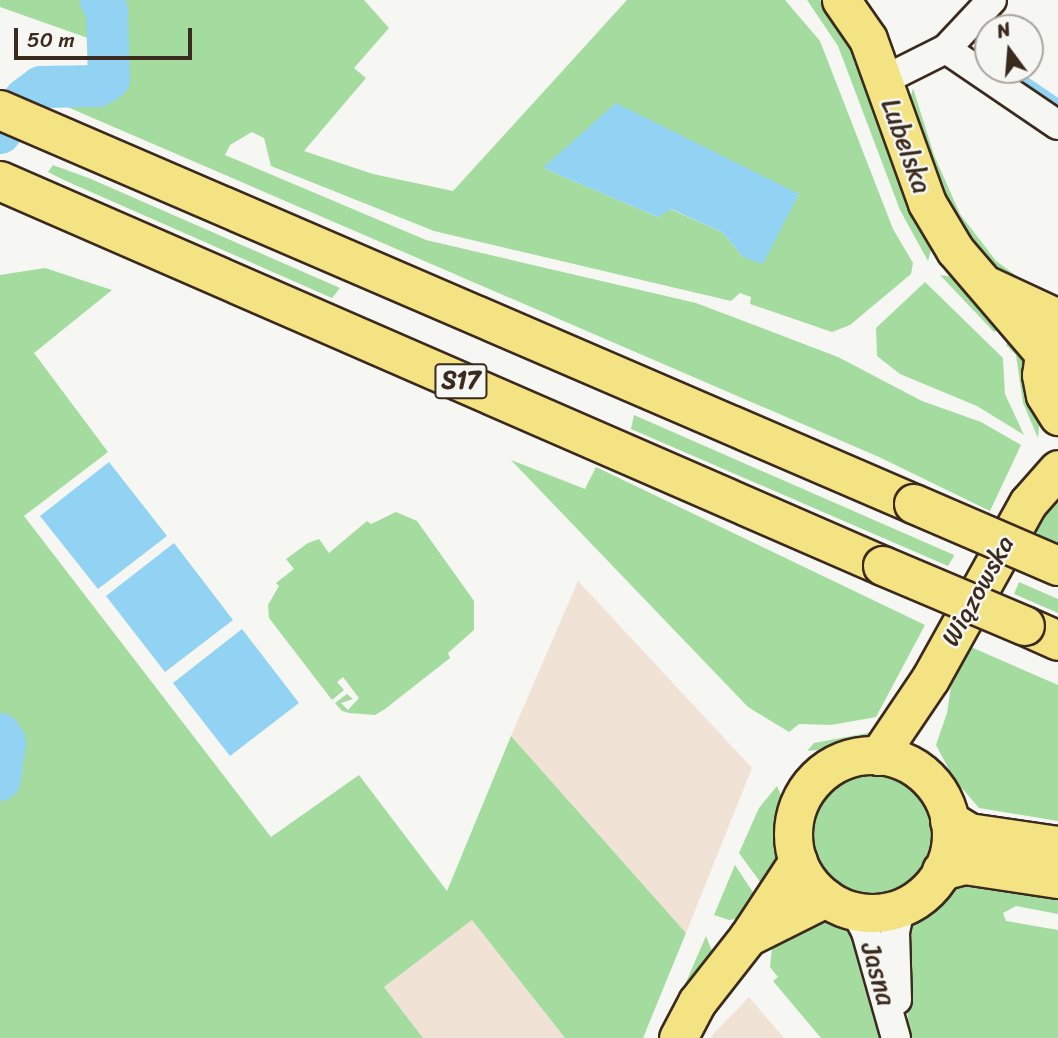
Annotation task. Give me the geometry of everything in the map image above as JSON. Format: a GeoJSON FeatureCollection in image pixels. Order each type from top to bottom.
{"type":"FeatureCollection","features":[{"type":"Feature","properties":{"kind":"highway","name":"S17"},"geometry":{"type":"LineString","coordinates":[[0,110],[1058,566]]}},
{"type":"Feature","properties":{"kind":"highway","name":"S17"},"geometry":{"type":"LineString","coordinates":[[0,181],[1041,634]]}},
{"type":"Feature","properties":{"kind":"highway"},"geometry":{"type":"LineString","coordinates":[[950,821],[969,833],[1058,846]]}},
{"type":"Feature","properties":{"kind":"highway"},"geometry":{"type":"LineString","coordinates":[[942,871],[965,865],[1058,879]]}},
{"type":"Feature","properties":{"kind":"main road","name":"Lubelska"},"geometry":{"type":"LineString","coordinates":[[841,0],[868,39],[927,203],[955,250],[1004,312],[1051,343]]}},
{"type":"Feature","properties":{"kind":"main road","name":"Lubelska"},"geometry":{"type":"LineString","coordinates":[[985,285],[1058,318]]}},
{"type":"Feature","properties":{"kind":"main road"},"geometry":{"type":"LineString","coordinates":[[1051,343],[1042,386],[1057,415]]}},
{"type":"Feature","properties":{"kind":"main road","name":"Wiązowska"},"geometry":{"type":"LineString","coordinates":[[878,755],[930,679],[1028,503],[1057,415]]}},
{"type":"Feature","properties":{"kind":"main road","name":"Wiązowska"},"geometry":{"type":"LineString","coordinates":[[1028,503],[1058,469]]}},
{"type":"Feature","properties":{"kind":"main road","name":"Wiązowska"},"geometry":{"type":"LineString","coordinates":[[917,769],[930,679]]}},
{"type":"Feature","properties":{"kind":"main road"},"geometry":{"type":"LineString","coordinates":[[748,937],[841,904],[900,908],[925,893],[942,871],[950,846],[950,821],[939,792],[917,769],[878,755],[838,764],[807,790],[794,831],[798,861],[810,881],[841,904]]}},
{"type":"Feature","properties":{"kind":"main road"},"geometry":{"type":"LineString","coordinates":[[678,1038],[697,1002],[748,937],[798,861]]}},
{"type":"Feature","properties":{"kind":"street"},"geometry":{"type":"LineString","coordinates":[[882,81],[946,49],[992,0]]}},
{"type":"Feature","properties":{"kind":"street"},"geometry":{"type":"LineString","coordinates":[[946,49],[1058,125]]}},
{"type":"Feature","properties":{"kind":"street","name":"Jasna"},"geometry":{"type":"LineString","coordinates":[[841,904],[866,932],[898,1038]]}},
{"type":"Feature","properties":{"kind":"street","name":"Jasna"},"geometry":{"type":"LineString","coordinates":[[898,1038],[895,959],[900,908]]}},
{"type":"Feature","properties":{"kind":"shaded area"},"geometry":{"type":"Polygon","coordinates":[[[578,581],[752,768],[686,933],[511,736],[578,581]]]}},
{"type":"Feature","properties":{"kind":"shaded area"},"geometry":{"type":"Polygon","coordinates":[[[472,920],[565,1038],[423,1038],[384,987],[472,920]]]}},
{"type":"Feature","properties":{"kind":"shaded area"},"geometry":{"type":"Polygon","coordinates":[[[749,997],[784,1038],[711,1038],[713,1034],[749,997]]]}},
{"type":"Feature","properties":{"kind":"green space"},"geometry":{"type":"Polygon","coordinates":[[[0,0],[364,0],[389,28],[354,68],[366,78],[304,151],[373,174],[453,191],[627,0],[785,0],[820,41],[893,229],[913,263],[911,274],[850,325],[832,332],[750,304],[751,297],[740,293],[731,301],[434,231],[271,166],[264,138],[252,132],[230,145],[225,155],[426,240],[696,303],[838,357],[922,401],[981,422],[1021,445],[990,511],[879,457],[58,103],[116,94],[125,87],[119,49],[0,7],[0,0]],[[543,168],[658,217],[670,209],[722,232],[743,257],[799,195],[543,168]]]}},
{"type":"Feature","properties":{"kind":"green space"},"geometry":{"type":"Polygon","coordinates":[[[807,0],[820,0],[851,47],[909,206],[932,246],[928,261],[900,210],[838,46],[807,0]]]}},
{"type":"Feature","properties":{"kind":"green space"},"geometry":{"type":"Polygon","coordinates":[[[913,88],[934,155],[960,214],[996,261],[1032,287],[991,269],[959,233],[908,106],[913,88]]]}},
{"type":"Feature","properties":{"kind":"green space"},"geometry":{"type":"Polygon","coordinates":[[[53,165],[91,179],[340,288],[332,298],[66,181],[48,172],[53,165]]]}},
{"type":"Feature","properties":{"kind":"green space"},"geometry":{"type":"Polygon","coordinates":[[[45,268],[112,290],[34,353],[108,452],[24,516],[271,837],[359,775],[447,891],[511,736],[686,933],[643,1038],[565,1038],[472,920],[384,987],[423,1038],[0,1038],[0,275],[45,268]]]}},
{"type":"Feature","properties":{"kind":"green space"},"geometry":{"type":"Polygon","coordinates":[[[940,275],[954,277],[999,330],[994,332],[940,275]]]}},
{"type":"Feature","properties":{"kind":"green space"},"geometry":{"type":"Polygon","coordinates":[[[925,282],[1003,358],[1005,394],[1024,435],[977,406],[900,374],[877,356],[876,328],[925,282]]]}},
{"type":"Feature","properties":{"kind":"green space"},"geometry":{"type":"Polygon","coordinates":[[[1015,336],[1022,343],[1040,417],[1038,438],[1023,403],[1016,355],[1006,345],[1015,336]]]}},
{"type":"Feature","properties":{"kind":"green space"},"geometry":{"type":"Polygon","coordinates":[[[634,415],[954,556],[948,566],[631,429],[634,415]]]}},
{"type":"Feature","properties":{"kind":"green space"},"geometry":{"type":"Polygon","coordinates":[[[511,460],[585,489],[596,467],[925,625],[876,717],[831,725],[799,724],[789,732],[748,707],[511,460]]]}},
{"type":"Feature","properties":{"kind":"green space"},"geometry":{"type":"Polygon","coordinates":[[[1058,487],[1058,544],[1038,535],[1032,518],[1058,487]]]}},
{"type":"Feature","properties":{"kind":"green space"},"geometry":{"type":"Polygon","coordinates":[[[396,512],[417,521],[474,601],[474,630],[448,653],[450,658],[385,709],[375,715],[349,713],[342,711],[335,703],[347,694],[353,699],[341,703],[348,710],[359,698],[343,677],[337,682],[344,690],[332,700],[269,618],[268,605],[279,586],[276,583],[294,569],[286,559],[308,543],[319,539],[329,553],[367,521],[371,524],[396,512]]]}},
{"type":"Feature","properties":{"kind":"green space"},"geometry":{"type":"Polygon","coordinates":[[[1019,582],[1058,599],[1058,613],[1014,594],[1019,582]]]}},
{"type":"Feature","properties":{"kind":"green space"},"geometry":{"type":"Polygon","coordinates":[[[971,647],[1058,685],[1058,821],[979,808],[954,779],[936,745],[947,713],[953,673],[971,647]]]}},
{"type":"Feature","properties":{"kind":"green space"},"geometry":{"type":"Polygon","coordinates":[[[873,732],[868,742],[859,746],[807,751],[814,743],[873,732]]]}},
{"type":"Feature","properties":{"kind":"green space"},"geometry":{"type":"Polygon","coordinates":[[[871,774],[894,778],[914,792],[928,812],[932,835],[928,858],[914,878],[894,892],[871,896],[848,892],[828,878],[814,858],[810,835],[814,812],[828,792],[848,778],[871,774]]]}},
{"type":"Feature","properties":{"kind":"green space"},"geometry":{"type":"Polygon","coordinates":[[[777,786],[783,800],[781,867],[766,890],[739,853],[759,808],[777,786]]]}},
{"type":"Feature","properties":{"kind":"green space"},"geometry":{"type":"Polygon","coordinates":[[[735,865],[758,900],[741,918],[729,920],[714,915],[735,865]]]}},
{"type":"Feature","properties":{"kind":"green space"},"geometry":{"type":"Polygon","coordinates":[[[955,882],[1058,895],[1058,914],[1016,906],[1003,913],[1006,921],[1058,930],[1058,1038],[909,1038],[904,953],[912,915],[955,882]]]}},
{"type":"Feature","properties":{"kind":"green space"},"geometry":{"type":"Polygon","coordinates":[[[825,915],[848,926],[859,942],[885,1038],[821,1038],[773,981],[778,977],[770,967],[772,947],[825,915]]]}},
{"type":"Feature","properties":{"kind":"green space"},"geometry":{"type":"Polygon","coordinates":[[[706,936],[713,954],[680,996],[706,936]]]}},
{"type":"Feature","properties":{"kind":"water"},"geometry":{"type":"Polygon","coordinates":[[[616,103],[799,194],[763,264],[743,257],[722,232],[671,209],[658,217],[543,168],[616,103]]]}},
{"type":"Feature","properties":{"kind":"water"},"geometry":{"type":"Polygon","coordinates":[[[109,462],[167,536],[98,589],[40,516],[109,462]]]}},
{"type":"Feature","properties":{"kind":"water"},"geometry":{"type":"Polygon","coordinates":[[[174,543],[233,620],[165,672],[106,596],[174,543]]]}},
{"type":"Feature","properties":{"kind":"water"},"geometry":{"type":"Polygon","coordinates":[[[242,629],[299,703],[230,756],[173,683],[242,629]]]}},
{"type":"Feature","properties":{"kind":"waterway"},"geometry":{"type":"LineString","coordinates":[[0,133],[25,99],[41,87],[98,86],[109,79],[107,11],[101,0]]}},
{"type":"Feature","properties":{"kind":"waterway"},"geometry":{"type":"LineString","coordinates":[[1032,84],[1058,102]]}},
{"type":"Feature","properties":{"kind":"waterway"},"geometry":{"type":"LineString","coordinates":[[0,734],[5,743],[0,780]]}}]}
